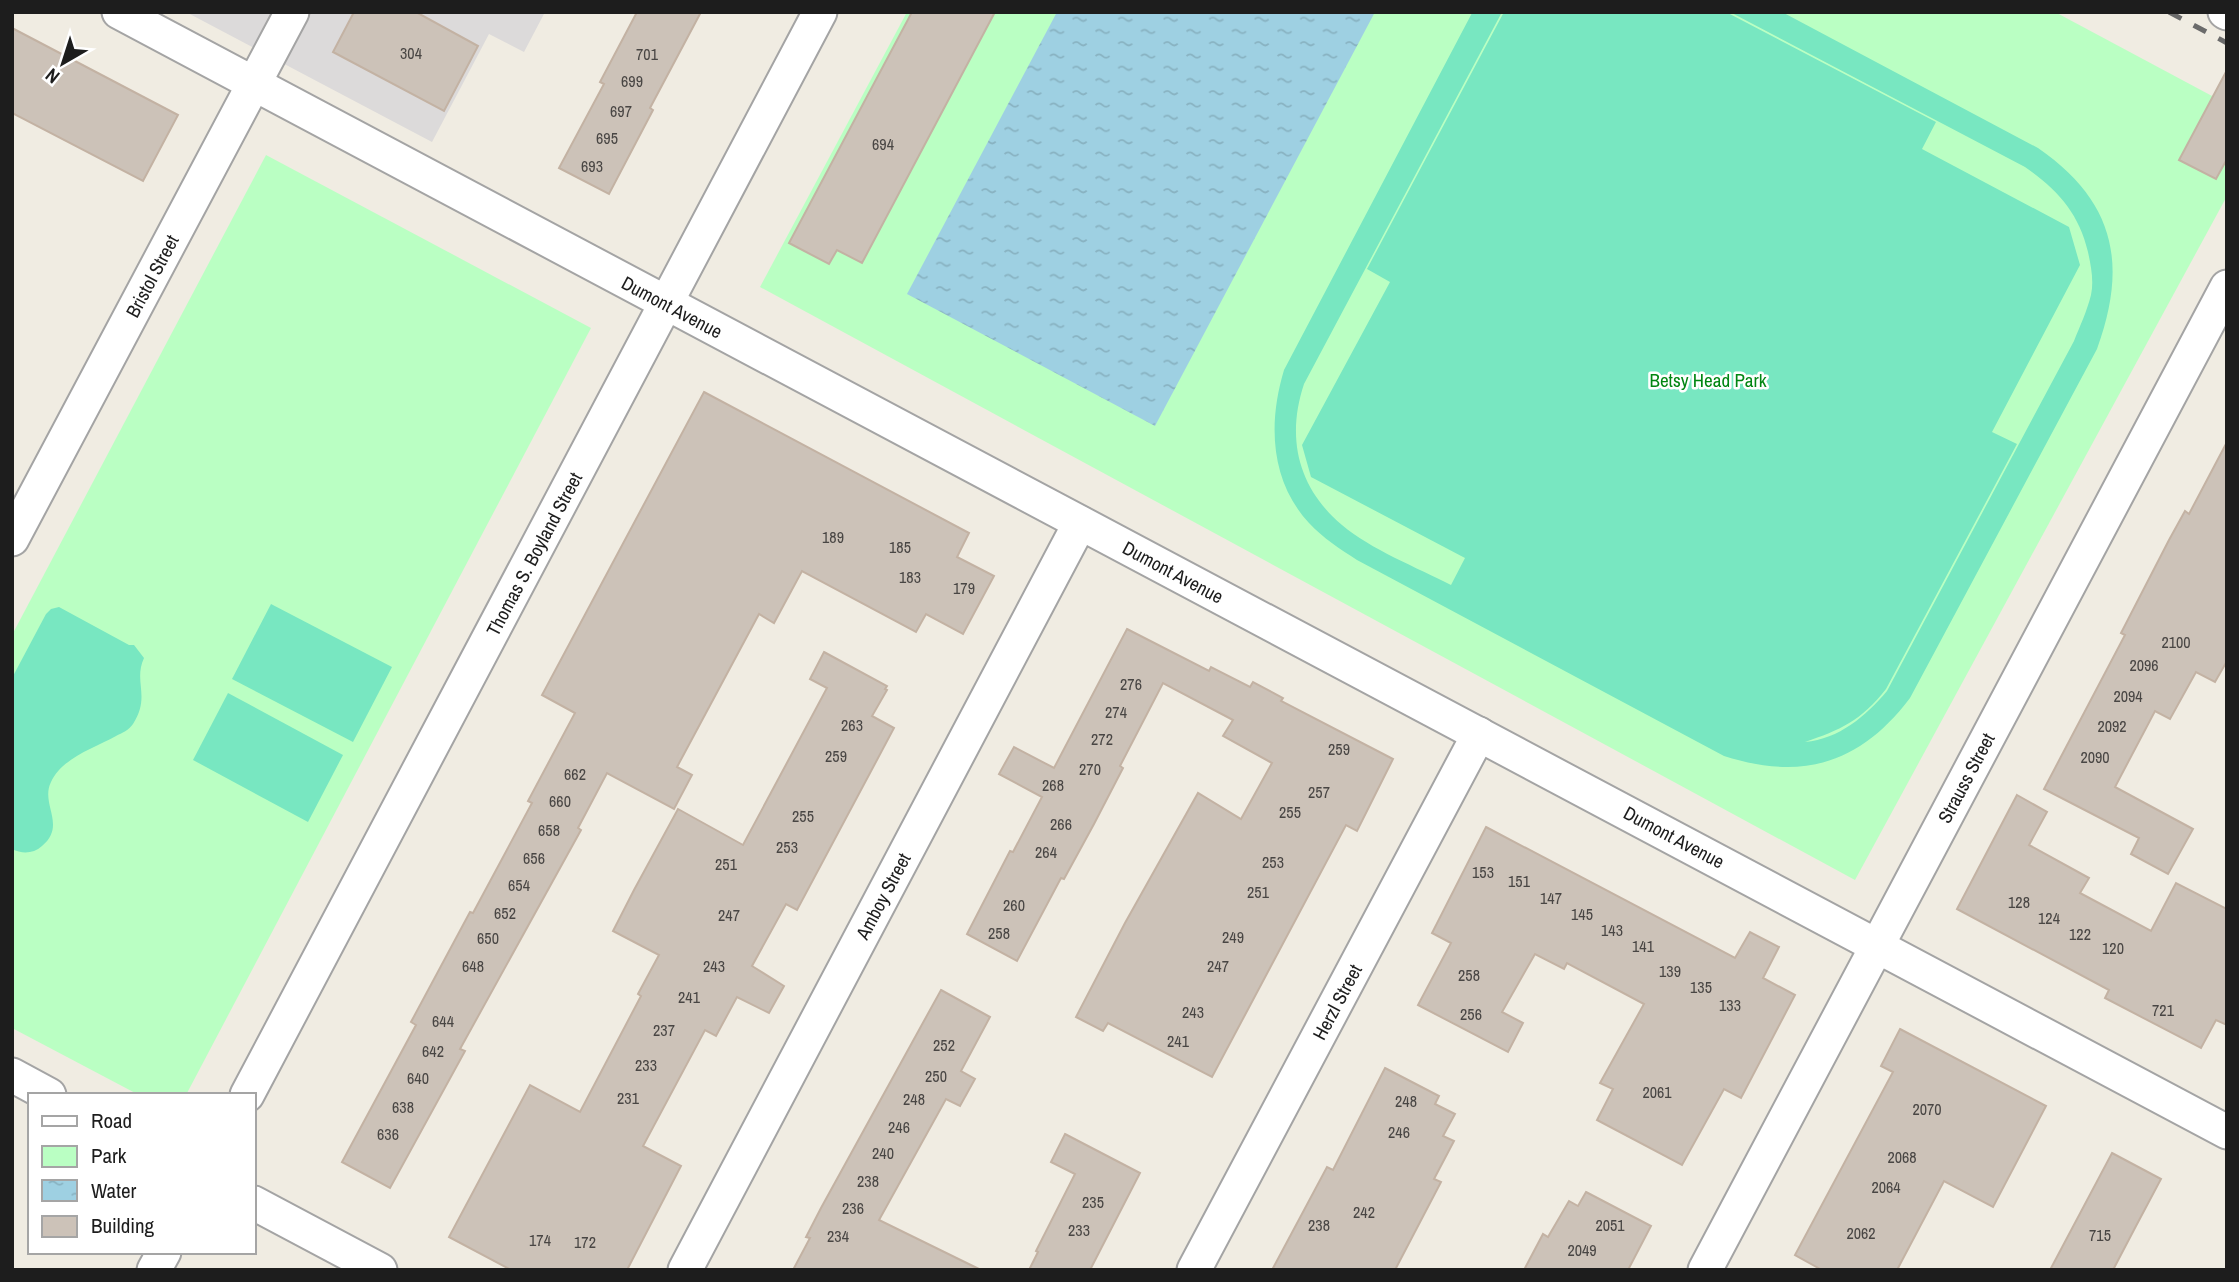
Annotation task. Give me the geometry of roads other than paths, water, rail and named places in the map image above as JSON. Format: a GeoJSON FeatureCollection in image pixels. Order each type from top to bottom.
{"type":"FeatureCollection","features":[{"type":"Feature","properties":{"kind":"street","name":"Dumont Avenue"},"geometry":{"type":"LineString","coordinates":[[118,12],[2227,1132]]}},
{"type":"Feature","properties":{"kind":"street","name":"Bristol Street"},"geometry":{"type":"LineString","coordinates":[[12,539],[292,12]]}},
{"type":"Feature","properties":{"kind":"street","name":"Thomas S. Boyland Street"},"geometry":{"type":"LineString","coordinates":[[248,1093],[820,12]]}},
{"type":"Feature","properties":{"kind":"street","name":"Strauss Street"},"geometry":{"type":"LineString","coordinates":[[1705,1270],[2227,287]]}},
{"type":"Feature","properties":{"kind":"street","name":"Amboy Street"},"geometry":{"type":"LineString","coordinates":[[685,1270],[1080,523]]}},
{"type":"Feature","properties":{"kind":"street","name":"Herzl Street"},"geometry":{"type":"LineString","coordinates":[[1194,1270],[1479,734]]}},
{"type":"Feature","properties":{"kind":"street"},"geometry":{"type":"LineString","coordinates":[[12,1075],[45,1093]]}},
{"type":"Feature","properties":{"kind":"street"},"geometry":{"type":"LineString","coordinates":[[256,1204],[380,1270]]}},
{"type":"Feature","properties":{"kind":"street"},"geometry":{"type":"LineString","coordinates":[[155,1270],[163,1254]]}},
{"type":"Feature","properties":{"kind":"water"},"geometry":{"type":"Polygon","coordinates":[[[1057,12],[1375,12],[1155,426],[907,294],[1057,12]]]}},
{"type":"Feature","properties":{"kind":"railway"},"geometry":{"type":"LineString","coordinates":[[2169,12],[2227,43]]}},
{"type":"Feature","properties":{"kind":"park label","name":"Betsy Head Park"},"geometry":{"type":"Point","coordinates":[1708,380]}}]}
